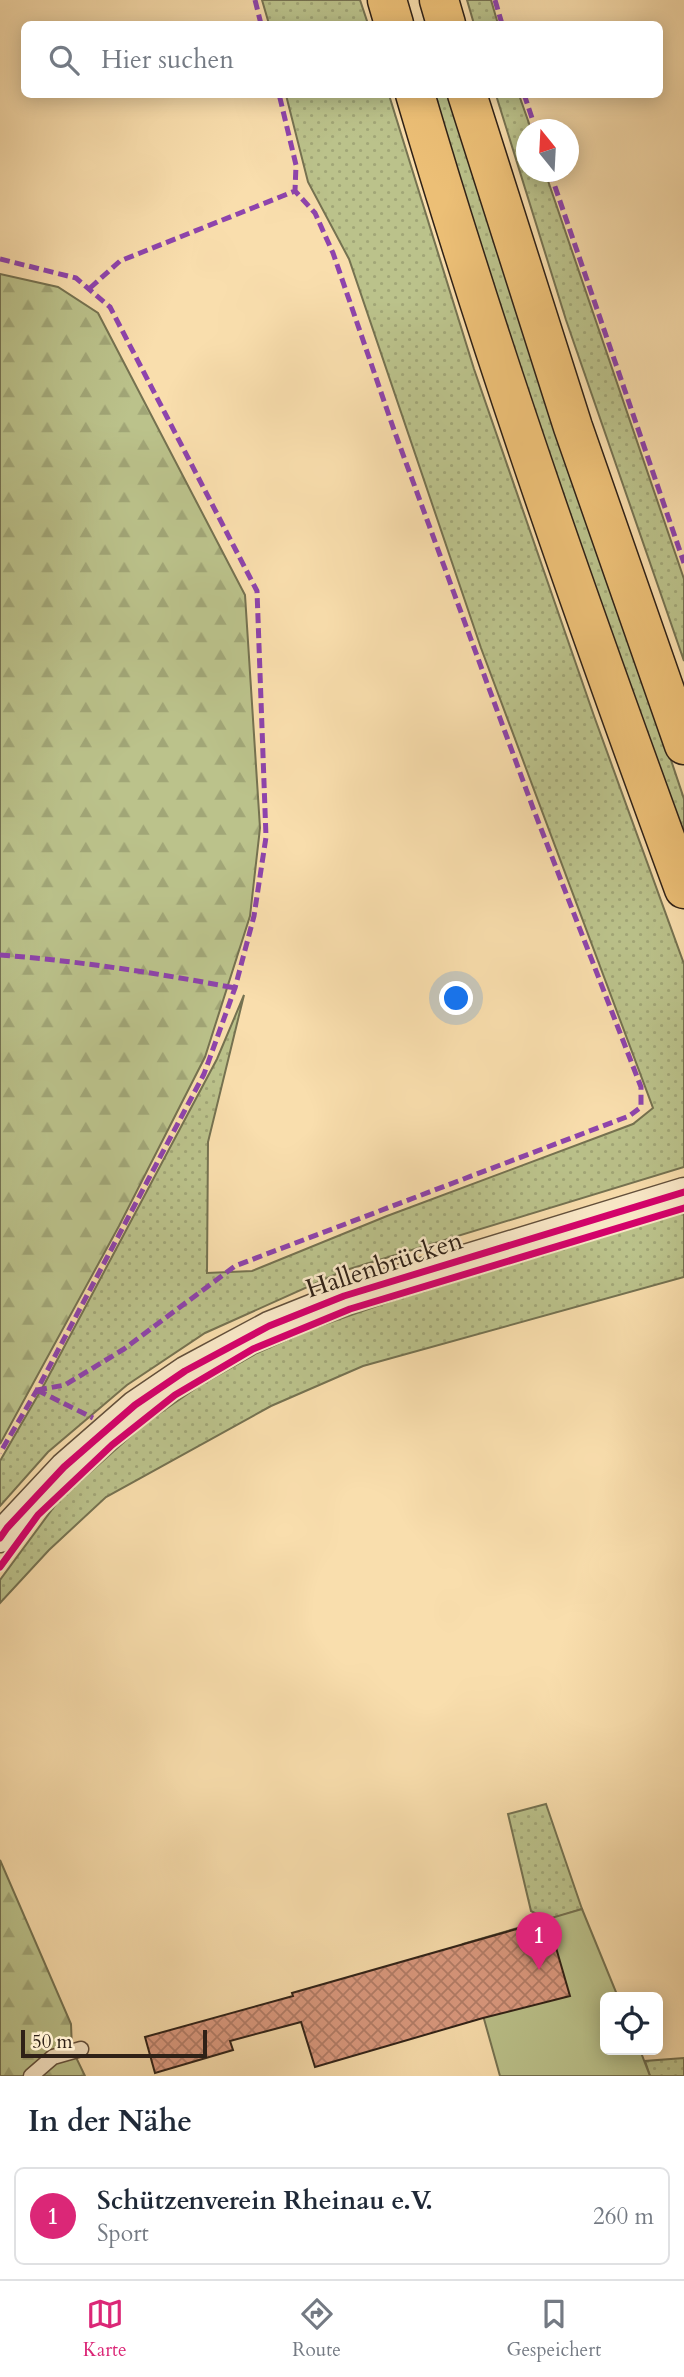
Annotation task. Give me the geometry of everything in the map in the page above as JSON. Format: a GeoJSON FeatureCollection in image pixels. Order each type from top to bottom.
{"type":"FeatureCollection","features":[{"type":"Feature","properties":{"kind":"highway"},"geometry":{"type":"LineString","coordinates":[[387,0],[393,21]]}},
{"type":"Feature","properties":{"kind":"highway"},"geometry":{"type":"LineString","coordinates":[[439,0],[445,21]]}},
{"type":"Feature","properties":{"kind":"highway"},"geometry":{"type":"LineString","coordinates":[[416,98],[529,449],[684,890]]}},
{"type":"Feature","properties":{"kind":"highway"},"geometry":{"type":"LineString","coordinates":[[468,98],[573,427],[684,745]]}},
{"type":"Feature","properties":{"kind":"street","name":"Hallenbrücken"},"geometry":{"type":"LineString","coordinates":[[0,1538],[64,1467],[135,1405],[185,1371],[269,1326],[344,1296],[684,1192]]}},
{"type":"Feature","properties":{"kind":"lane"},"geometry":{"type":"LineString","coordinates":[[31,2076],[53,2057],[81,2049]]}},
{"type":"Feature","properties":{"kind":"green space"},"geometry":{"type":"Polygon","coordinates":[[[262,0],[360,0],[367,21],[268,21],[262,0]]]}},
{"type":"Feature","properties":{"kind":"green space"},"geometry":{"type":"Polygon","coordinates":[[[467,0],[491,0],[497,21],[473,21],[467,0]]]}},
{"type":"Feature","properties":{"kind":"green space"},"geometry":{"type":"Polygon","coordinates":[[[287,98],[390,98],[474,369],[594,716],[684,964],[684,1167],[343,1271],[205,1333],[127,1385],[48,1452],[0,1506],[0,1461],[45,1383],[217,1059],[244,995],[208,1142],[207,1273],[252,1271],[387,1216],[633,1124],[653,1108],[481,648],[349,259],[308,182],[287,98]]]}},
{"type":"Feature","properties":{"kind":"green space"},"geometry":{"type":"Polygon","coordinates":[[[435,98],[450,98],[684,799],[684,840],[554,469],[435,98]]]}},
{"type":"Feature","properties":{"kind":"green space"},"geometry":{"type":"Polygon","coordinates":[[[497,98],[520,98],[527,119],[516,119],[516,159],[497,98]]]}},
{"type":"Feature","properties":{"kind":"green space"},"geometry":{"type":"Polygon","coordinates":[[[523,182],[548,182],[684,579],[684,661],[566,320],[523,182]]]}},
{"type":"Feature","properties":{"kind":"green space"},"geometry":{"type":"Polygon","coordinates":[[[0,274],[58,287],[98,313],[245,595],[260,828],[250,916],[205,1057],[119,1226],[0,1444],[0,274]]]}},
{"type":"Feature","properties":{"kind":"green space"},"geometry":{"type":"Polygon","coordinates":[[[684,1212],[684,1277],[363,1366],[271,1406],[106,1497],[49,1550],[0,1603],[0,1580],[59,1500],[144,1424],[199,1386],[257,1353],[311,1329],[394,1300],[684,1212]]]}},
{"type":"Feature","properties":{"kind":"green space"},"geometry":{"type":"Polygon","coordinates":[[[546,1804],[582,1909],[548,1920],[531,1911],[508,1814],[546,1804]]]}},
{"type":"Feature","properties":{"kind":"green space"},"geometry":{"type":"Polygon","coordinates":[[[0,1860],[71,2024],[72,2049],[85,2076],[0,2076],[0,1860]]]}},
{"type":"Feature","properties":{"kind":"green space"},"geometry":{"type":"Polygon","coordinates":[[[582,1909],[616,1992],[600,1992],[600,2055],[642,2055],[650,2076],[500,2076],[463,1944],[582,1909]]]}},
{"type":"Feature","properties":{"kind":"green space"},"geometry":{"type":"Polygon","coordinates":[[[684,2058],[684,2076],[650,2076],[645,2061],[684,2058]]]}},
{"type":"Feature","properties":{"kind":"building"},"geometry":{"type":"Polygon","coordinates":[[[548,1920],[570,1996],[483,2018],[315,2067],[301,2022],[230,2041],[233,2050],[155,2073],[145,2037],[548,1920]]]}},
{"type":"Feature","properties":{"kind":"marked path"},"geometry":{"type":"LineString","coordinates":[[255,0],[260,21]]}},
{"type":"Feature","properties":{"kind":"marked path"},"geometry":{"type":"LineString","coordinates":[[495,0],[501,21]]}},
{"type":"Feature","properties":{"kind":"marked path"},"geometry":{"type":"LineString","coordinates":[[90,288],[120,261],[295,191],[296,165],[280,98]]}},
{"type":"Feature","properties":{"kind":"marked path"},"geometry":{"type":"LineString","coordinates":[[525,98],[532,119]]}},
{"type":"Feature","properties":{"kind":"marked path"},"geometry":{"type":"LineString","coordinates":[[553,182],[684,563]]}},
{"type":"Feature","properties":{"kind":"marked path"},"geometry":{"type":"LineString","coordinates":[[37,1390],[65,1385],[124,1349],[235,1266],[629,1116],[641,1107],[641,1087],[533,808],[394,430],[333,253],[315,213],[295,191]]}},
{"type":"Feature","properties":{"kind":"marked path"},"geometry":{"type":"LineString","coordinates":[[0,259],[76,278],[110,307],[257,591],[266,837],[254,916],[235,988],[204,1074],[37,1390],[0,1453]]}},
{"type":"Feature","properties":{"kind":"marked path"},"geometry":{"type":"LineString","coordinates":[[0,955],[118,968],[235,988]]}},
{"type":"Feature","properties":{"kind":"marked path"},"geometry":{"type":"LineString","coordinates":[[37,1390],[93,1418]]}},
{"type":"Feature","properties":{"kind":"cycle path"},"geometry":{"type":"LineString","coordinates":[[0,1538],[64,1467],[135,1405],[185,1371],[269,1326],[344,1296],[684,1192]]}},
{"type":"Feature","properties":{"kind":"cycle path"},"geometry":{"type":"LineString","coordinates":[[0,1567],[38,1515],[112,1445],[175,1395],[253,1349],[350,1309],[684,1208]]}},
{"type":"Feature","properties":{"kind":"place","name":"Schützenverein Rheinau e.V."},"geometry":{"type":"Point","coordinates":[539,1970]}}]}
